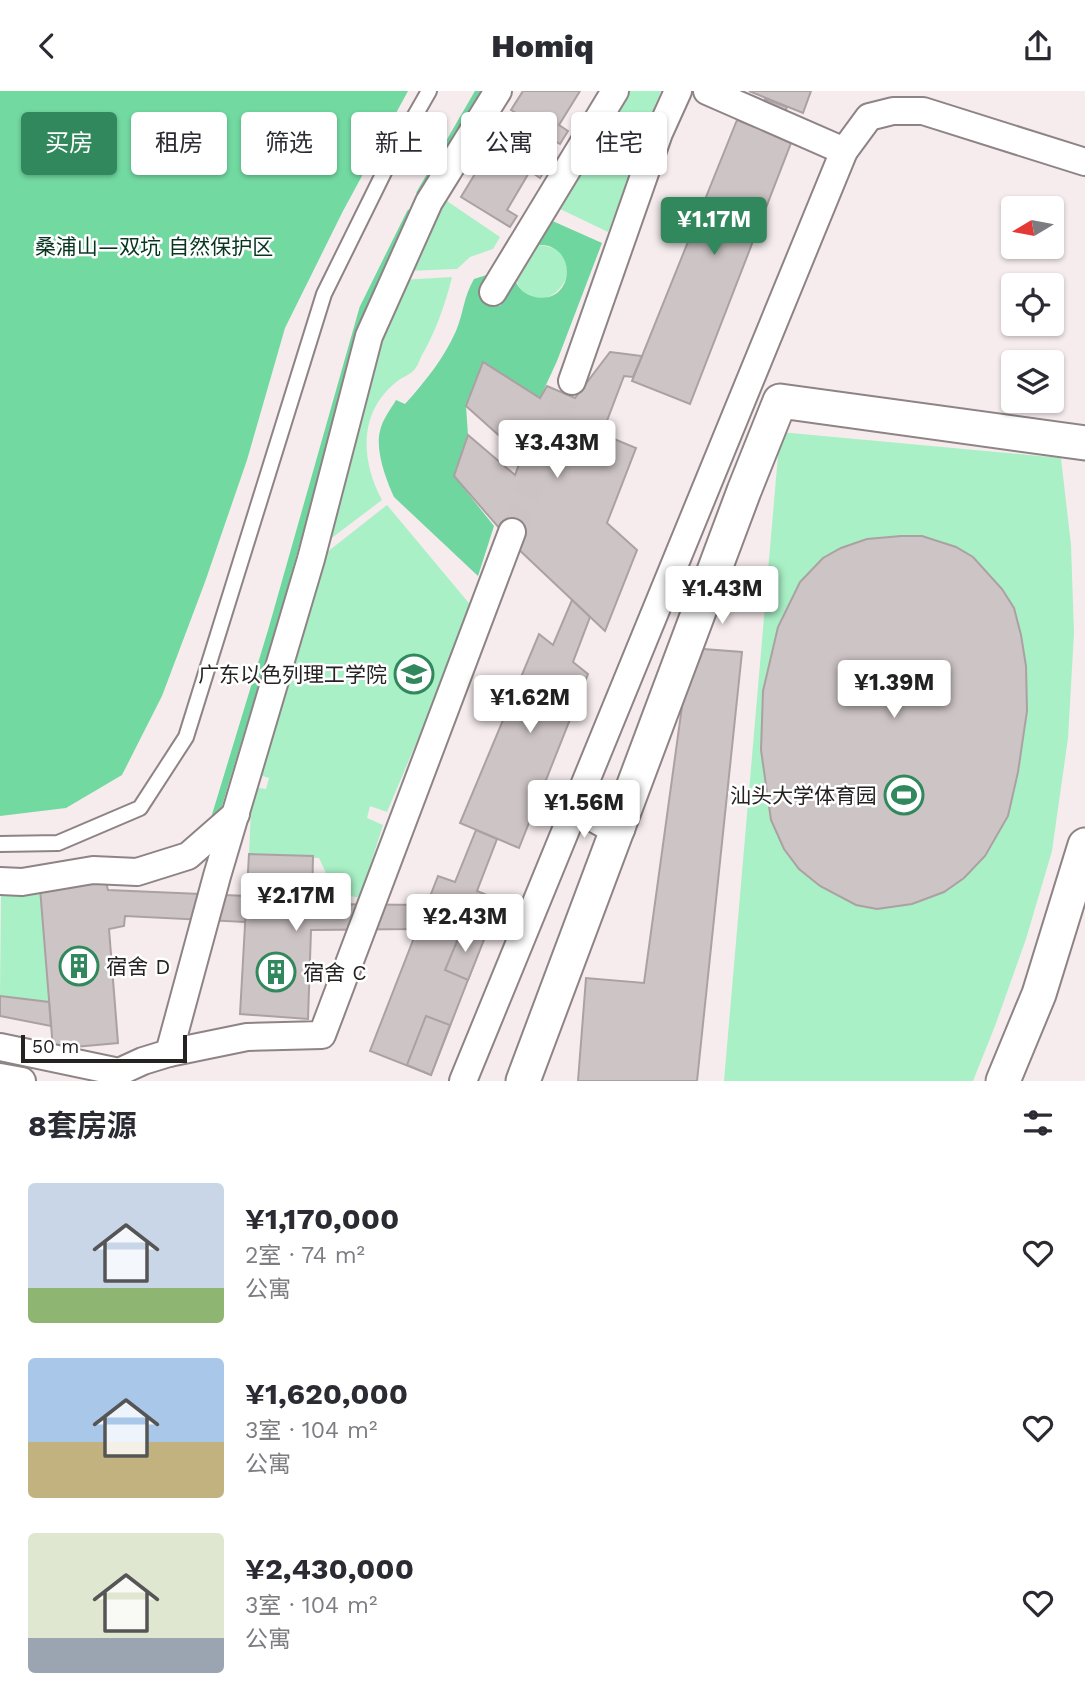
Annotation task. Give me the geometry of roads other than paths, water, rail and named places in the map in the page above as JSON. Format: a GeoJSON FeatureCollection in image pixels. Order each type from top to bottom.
{"type":"FeatureCollection","features":[{"type":"Feature","properties":{"kind":"street"},"geometry":{"type":"LineString","coordinates":[[169,1053],[217,876],[311,559],[369,336],[429,202],[498,91]]}},
{"type":"Feature","properties":{"kind":"street"},"geometry":{"type":"LineString","coordinates":[[493,292],[615,91]]}},
{"type":"Feature","properties":{"kind":"street"},"geometry":{"type":"LineString","coordinates":[[572,381],[659,133],[678,91]]}},
{"type":"Feature","properties":{"kind":"street"},"geometry":{"type":"LineString","coordinates":[[707,91],[844,151]]}},
{"type":"Feature","properties":{"kind":"street"},"geometry":{"type":"LineString","coordinates":[[463,1081],[844,151],[869,117],[893,111],[923,111],[1085,162]]}},
{"type":"Feature","properties":{"kind":"street"},"geometry":{"type":"LineString","coordinates":[[523,1081],[780,401],[1085,443]]}},
{"type":"Feature","properties":{"kind":"street"},"geometry":{"type":"LineString","coordinates":[[0,1047],[119,1072],[169,1053],[247,1037],[322,1035],[512,532]]}},
{"type":"Feature","properties":{"kind":"street"},"geometry":{"type":"LineString","coordinates":[[577,805],[618,828]]}},
{"type":"Feature","properties":{"kind":"street"},"geometry":{"type":"LineString","coordinates":[[0,881],[22,882],[93,870],[137,872],[188,856],[237,813]]}},
{"type":"Feature","properties":{"kind":"street"},"geometry":{"type":"LineString","coordinates":[[1003,1081],[1039,994],[1085,845]]}},
{"type":"Feature","properties":{"kind":"street"},"geometry":{"type":"LineString","coordinates":[[0,1077],[22,1081]]}},
{"type":"Feature","properties":{"kind":"lane"},"geometry":{"type":"LineString","coordinates":[[0,844],[58,843],[140,808],[186,737],[324,294],[393,154],[429,91]]}},
{"type":"Feature","properties":{"kind":"waterway"},"geometry":{"type":"LineString","coordinates":[[420,193],[479,91]]}},
{"type":"Feature","properties":{"kind":"waterway"},"geometry":{"type":"LineString","coordinates":[[214,820],[272,629],[363,308],[410,213]]}},
{"type":"Feature","properties":{"kind":"tunnel"},"geometry":{"type":"LineString","coordinates":[[512,532],[572,381]]}},
{"type":"Feature","properties":{"kind":"place","name":"广东以色列理工学院"},"geometry":{"type":"Point","coordinates":[414,674]}},
{"type":"Feature","properties":{"kind":"place","name":"汕头大学体育园"},"geometry":{"type":"Point","coordinates":[904,795]}},
{"type":"Feature","properties":{"kind":"place","name":"宿舍 D"},"geometry":{"type":"Point","coordinates":[79,966]}},
{"type":"Feature","properties":{"kind":"place","name":"宿舍 C"},"geometry":{"type":"Point","coordinates":[276,972]}},
{"type":"Feature","properties":{"kind":"park label","name":"桑浦山—双坑 自然保护区"},"geometry":{"type":"Point","coordinates":[154,246]}}]}
